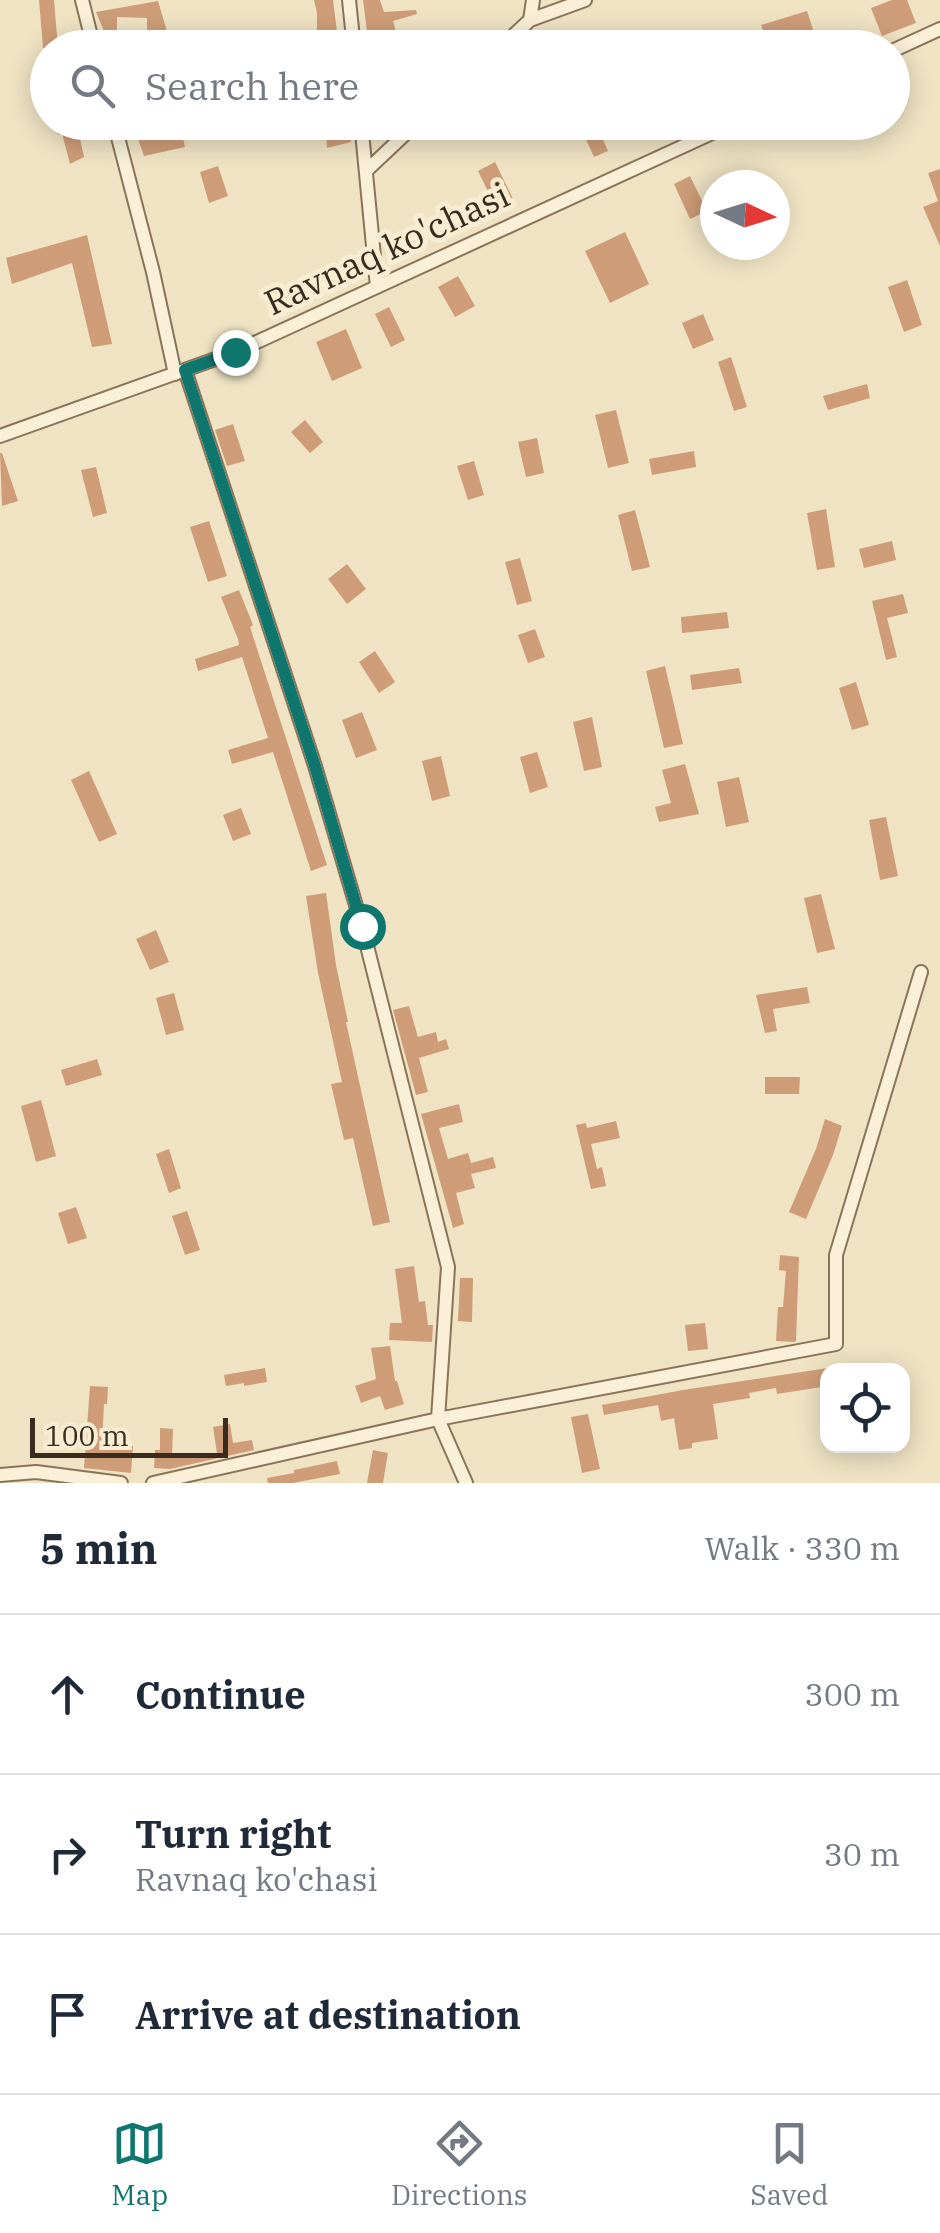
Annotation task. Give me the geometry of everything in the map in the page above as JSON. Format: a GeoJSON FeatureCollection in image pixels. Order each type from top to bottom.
{"type":"FeatureCollection","features":[{"type":"Feature","properties":{"kind":"street"},"geometry":{"type":"LineString","coordinates":[[82,0],[90,30]]}},
{"type":"Feature","properties":{"kind":"street"},"geometry":{"type":"LineString","coordinates":[[349,0],[352,30]]}},
{"type":"Feature","properties":{"kind":"street"},"geometry":{"type":"LineString","coordinates":[[530,20],[533,0]]}},
{"type":"Feature","properties":{"kind":"street"},"geometry":{"type":"LineString","coordinates":[[519,30],[530,20],[585,0]]}},
{"type":"Feature","properties":{"kind":"street"},"geometry":{"type":"LineString","coordinates":[[910,43],[940,29]]}},
{"type":"Feature","properties":{"kind":"street"},"geometry":{"type":"LineString","coordinates":[[119,140],[180,372],[303,730],[362,926],[448,1267],[438,1419],[466,1483]]}},
{"type":"Feature","properties":{"kind":"street"},"geometry":{"type":"LineString","coordinates":[[363,140],[377,286]]}},
{"type":"Feature","properties":{"kind":"street"},"geometry":{"type":"LineString","coordinates":[[366,170],[398,140]]}},
{"type":"Feature","properties":{"kind":"street","name":"Ravnaq ko'chasi"},"geometry":{"type":"LineString","coordinates":[[0,436],[235,352],[697,140]]}},
{"type":"Feature","properties":{"kind":"street"},"geometry":{"type":"LineString","coordinates":[[154,1483],[438,1419],[836,1344],[836,1255],[921,972]]}},
{"type":"Feature","properties":{"kind":"street"},"geometry":{"type":"LineString","coordinates":[[0,1474],[36,1472],[120,1483]]}},
{"type":"Feature","properties":{"kind":"building"},"geometry":{"type":"Polygon","coordinates":[[[39,0],[54,0],[56,30],[42,30],[39,0]]]}},
{"type":"Feature","properties":{"kind":"building"},"geometry":{"type":"Polygon","coordinates":[[[314,0],[333,0],[337,30],[317,30],[314,0]]]}},
{"type":"Feature","properties":{"kind":"building"},"geometry":{"type":"Polygon","coordinates":[[[363,0],[380,0],[384,12],[416,10],[417,14],[393,21],[396,30],[367,30],[363,0]]]}},
{"type":"Feature","properties":{"kind":"building"},"geometry":{"type":"Polygon","coordinates":[[[892,0],[907,0],[916,23],[898,30],[880,30],[871,8],[892,0]]]}},
{"type":"Feature","properties":{"kind":"building"},"geometry":{"type":"Polygon","coordinates":[[[158,1],[167,30],[147,30],[147,18],[117,17],[117,30],[104,30],[96,12],[158,1]]]}},
{"type":"Feature","properties":{"kind":"building"},"geometry":{"type":"Polygon","coordinates":[[[807,11],[813,30],[763,30],[761,25],[807,11]]]}},
{"type":"Feature","properties":{"kind":"building"},"geometry":{"type":"Polygon","coordinates":[[[64,140],[80,140],[84,157],[70,164],[64,140]]]}},
{"type":"Feature","properties":{"kind":"building"},"geometry":{"type":"Polygon","coordinates":[[[138,140],[183,140],[185,147],[144,156],[138,140]]]}},
{"type":"Feature","properties":{"kind":"building"},"geometry":{"type":"Polygon","coordinates":[[[326,140],[351,140],[351,142],[327,148],[326,140]]]}},
{"type":"Feature","properties":{"kind":"building"},"geometry":{"type":"Polygon","coordinates":[[[586,140],[603,140],[608,151],[594,157],[586,140]]]}},
{"type":"Feature","properties":{"kind":"building"},"geometry":{"type":"Polygon","coordinates":[[[495,162],[515,203],[498,212],[478,171],[495,162]]]}},
{"type":"Feature","properties":{"kind":"building"},"geometry":{"type":"Polygon","coordinates":[[[218,166],[228,196],[209,203],[200,172],[218,166]]]}},
{"type":"Feature","properties":{"kind":"building"},"geometry":{"type":"Polygon","coordinates":[[[940,169],[940,246],[923,207],[938,201],[928,173],[940,169]]]}},
{"type":"Feature","properties":{"kind":"building"},"geometry":{"type":"Polygon","coordinates":[[[690,176],[700,197],[700,214],[690,219],[674,184],[690,176]]]}},
{"type":"Feature","properties":{"kind":"building"},"geometry":{"type":"Polygon","coordinates":[[[625,232],[649,284],[610,303],[585,251],[625,232]]]}},
{"type":"Feature","properties":{"kind":"building"},"geometry":{"type":"Polygon","coordinates":[[[87,235],[112,344],[92,347],[72,263],[12,284],[6,258],[87,235]]]}},
{"type":"Feature","properties":{"kind":"building"},"geometry":{"type":"Polygon","coordinates":[[[458,276],[475,306],[455,317],[438,287],[458,276]]]}},
{"type":"Feature","properties":{"kind":"building"},"geometry":{"type":"Polygon","coordinates":[[[907,280],[922,325],[904,332],[888,287],[907,280]]]}},
{"type":"Feature","properties":{"kind":"building"},"geometry":{"type":"Polygon","coordinates":[[[389,307],[405,340],[391,347],[375,314],[389,307]]]}},
{"type":"Feature","properties":{"kind":"building"},"geometry":{"type":"Polygon","coordinates":[[[703,314],[714,340],[693,349],[682,323],[703,314]]]}},
{"type":"Feature","properties":{"kind":"building"},"geometry":{"type":"Polygon","coordinates":[[[346,329],[362,368],[332,381],[316,342],[346,329]]]}},
{"type":"Feature","properties":{"kind":"building"},"geometry":{"type":"Polygon","coordinates":[[[731,357],[747,407],[734,411],[718,362],[731,357]]]}},
{"type":"Feature","properties":{"kind":"building"},"geometry":{"type":"Polygon","coordinates":[[[867,384],[870,398],[828,410],[823,396],[867,384]]]}},
{"type":"Feature","properties":{"kind":"building"},"geometry":{"type":"Polygon","coordinates":[[[616,410],[629,463],[608,468],[595,415],[616,410]]]}},
{"type":"Feature","properties":{"kind":"building"},"geometry":{"type":"Polygon","coordinates":[[[305,420],[323,442],[310,453],[291,432],[305,420]]]}},
{"type":"Feature","properties":{"kind":"building"},"geometry":{"type":"Polygon","coordinates":[[[233,424],[245,461],[227,466],[215,430],[233,424]]]}},
{"type":"Feature","properties":{"kind":"building"},"geometry":{"type":"Polygon","coordinates":[[[537,438],[544,473],[526,477],[518,442],[537,438]]]}},
{"type":"Feature","properties":{"kind":"building"},"geometry":{"type":"Polygon","coordinates":[[[694,451],[696,467],[652,475],[649,459],[694,451]]]}},
{"type":"Feature","properties":{"kind":"building"},"geometry":{"type":"Polygon","coordinates":[[[0,453],[18,501],[2,506],[0,453]]]}},
{"type":"Feature","properties":{"kind":"building"},"geometry":{"type":"Polygon","coordinates":[[[474,461],[484,495],[468,500],[457,466],[474,461]]]}},
{"type":"Feature","properties":{"kind":"building"},"geometry":{"type":"Polygon","coordinates":[[[96,467],[107,513],[93,517],[81,470],[96,467]]]}},
{"type":"Feature","properties":{"kind":"building"},"geometry":{"type":"Polygon","coordinates":[[[826,509],[835,567],[817,570],[807,513],[826,509]]]}},
{"type":"Feature","properties":{"kind":"building"},"geometry":{"type":"Polygon","coordinates":[[[635,510],[650,567],[632,571],[618,515],[635,510]]]}},
{"type":"Feature","properties":{"kind":"building"},"geometry":{"type":"Polygon","coordinates":[[[209,521],[227,576],[208,582],[190,527],[209,521]]]}},
{"type":"Feature","properties":{"kind":"building"},"geometry":{"type":"Polygon","coordinates":[[[892,541],[896,560],[864,568],[859,549],[892,541]]]}},
{"type":"Feature","properties":{"kind":"building"},"geometry":{"type":"Polygon","coordinates":[[[520,558],[532,601],[517,605],[505,562],[520,558]]]}},
{"type":"Feature","properties":{"kind":"building"},"geometry":{"type":"Polygon","coordinates":[[[347,564],[366,589],[347,604],[328,579],[347,564]]]}},
{"type":"Feature","properties":{"kind":"building"},"geometry":{"type":"Polygon","coordinates":[[[239,590],[327,865],[311,871],[273,752],[232,764],[228,750],[268,738],[242,657],[198,671],[195,659],[239,645],[221,597],[239,590]]]}},
{"type":"Feature","properties":{"kind":"building"},"geometry":{"type":"Polygon","coordinates":[[[903,594],[908,613],[887,618],[897,657],[886,660],[872,601],[903,594]]]}},
{"type":"Feature","properties":{"kind":"building"},"geometry":{"type":"Polygon","coordinates":[[[727,612],[729,628],[682,633],[681,617],[727,612]]]}},
{"type":"Feature","properties":{"kind":"building"},"geometry":{"type":"Polygon","coordinates":[[[535,629],[545,657],[528,663],[518,635],[535,629]]]}},
{"type":"Feature","properties":{"kind":"building"},"geometry":{"type":"Polygon","coordinates":[[[375,651],[395,682],[379,693],[359,662],[375,651]]]}},
{"type":"Feature","properties":{"kind":"building"},"geometry":{"type":"Polygon","coordinates":[[[665,666],[683,744],[664,748],[646,671],[665,666]]]}},
{"type":"Feature","properties":{"kind":"building"},"geometry":{"type":"Polygon","coordinates":[[[739,668],[742,683],[692,690],[690,675],[739,668]]]}},
{"type":"Feature","properties":{"kind":"building"},"geometry":{"type":"Polygon","coordinates":[[[856,682],[869,725],[852,730],[839,688],[856,682]]]}},
{"type":"Feature","properties":{"kind":"building"},"geometry":{"type":"Polygon","coordinates":[[[362,712],[377,750],[356,758],[342,720],[362,712]]]}},
{"type":"Feature","properties":{"kind":"building"},"geometry":{"type":"Polygon","coordinates":[[[592,717],[602,767],[584,771],[573,722],[592,717]]]}},
{"type":"Feature","properties":{"kind":"building"},"geometry":{"type":"Polygon","coordinates":[[[537,752],[548,787],[530,793],[520,757],[537,752]]]}},
{"type":"Feature","properties":{"kind":"building"},"geometry":{"type":"Polygon","coordinates":[[[441,756],[450,796],[432,801],[422,761],[441,756]]]}},
{"type":"Feature","properties":{"kind":"building"},"geometry":{"type":"Polygon","coordinates":[[[685,764],[699,814],[659,822],[655,807],[671,803],[662,770],[685,764]]]}},
{"type":"Feature","properties":{"kind":"building"},"geometry":{"type":"Polygon","coordinates":[[[89,771],[117,834],[99,842],[71,780],[89,771]]]}},
{"type":"Feature","properties":{"kind":"building"},"geometry":{"type":"Polygon","coordinates":[[[739,777],[749,822],[726,827],[717,782],[739,777]]]}},
{"type":"Feature","properties":{"kind":"building"},"geometry":{"type":"Polygon","coordinates":[[[241,808],[251,834],[233,841],[223,815],[241,808]]]}},
{"type":"Feature","properties":{"kind":"building"},"geometry":{"type":"Polygon","coordinates":[[[886,817],[898,876],[880,880],[869,820],[886,817]]]}},
{"type":"Feature","properties":{"kind":"building"},"geometry":{"type":"Polygon","coordinates":[[[326,893],[346,1022],[390,1222],[373,1226],[353,1138],[344,1140],[331,1084],[342,1082],[306,896],[326,893]]]}},
{"type":"Feature","properties":{"kind":"building"},"geometry":{"type":"Polygon","coordinates":[[[821,894],[835,949],[817,953],[804,898],[821,894]]]}},
{"type":"Feature","properties":{"kind":"building"},"geometry":{"type":"Polygon","coordinates":[[[156,930],[169,962],[150,970],[136,939],[156,930]]]}},
{"type":"Feature","properties":{"kind":"building"},"geometry":{"type":"Polygon","coordinates":[[[807,987],[810,1003],[773,1009],[777,1031],[765,1033],[756,995],[807,987]]]}},
{"type":"Feature","properties":{"kind":"building"},"geometry":{"type":"Polygon","coordinates":[[[174,993],[184,1030],[166,1035],[156,998],[174,993]]]}},
{"type":"Feature","properties":{"kind":"building"},"geometry":{"type":"Polygon","coordinates":[[[409,1006],[418,1037],[436,1032],[438,1042],[446,1039],[449,1049],[419,1058],[428,1092],[416,1095],[393,1010],[409,1006]]]}},
{"type":"Feature","properties":{"kind":"building"},"geometry":{"type":"Polygon","coordinates":[[[97,1059],[102,1075],[66,1086],[61,1070],[97,1059]]]}},
{"type":"Feature","properties":{"kind":"building"},"geometry":{"type":"Polygon","coordinates":[[[765,1077],[800,1077],[799,1094],[765,1094],[765,1077]]]}},
{"type":"Feature","properties":{"kind":"building"},"geometry":{"type":"Polygon","coordinates":[[[41,1100],[56,1156],[36,1162],[21,1106],[41,1100]]]}},
{"type":"Feature","properties":{"kind":"building"},"geometry":{"type":"Polygon","coordinates":[[[459,1104],[463,1122],[439,1128],[448,1159],[468,1153],[471,1163],[493,1157],[496,1168],[471,1174],[475,1188],[456,1193],[464,1224],[453,1228],[421,1114],[459,1104]]]}},
{"type":"Feature","properties":{"kind":"building"},"geometry":{"type":"Polygon","coordinates":[[[825,1119],[842,1126],[806,1219],[789,1212],[825,1119]]]}},
{"type":"Feature","properties":{"kind":"building"},"geometry":{"type":"Polygon","coordinates":[[[616,1121],[620,1138],[591,1144],[606,1186],[591,1189],[576,1125],[586,1123],[587,1128],[616,1121]]]}},
{"type":"Feature","properties":{"kind":"building"},"geometry":{"type":"Polygon","coordinates":[[[169,1149],[181,1188],[169,1193],[156,1154],[169,1149]]]}},
{"type":"Feature","properties":{"kind":"building"},"geometry":{"type":"Polygon","coordinates":[[[76,1207],[87,1238],[68,1244],[58,1213],[76,1207]]]}},
{"type":"Feature","properties":{"kind":"building"},"geometry":{"type":"Polygon","coordinates":[[[187,1211],[200,1250],[185,1255],[172,1216],[187,1211]]]}},
{"type":"Feature","properties":{"kind":"building"},"geometry":{"type":"Polygon","coordinates":[[[780,1255],[799,1257],[794,1342],[776,1341],[786,1271],[779,1270],[780,1255]]]}},
{"type":"Feature","properties":{"kind":"building"},"geometry":{"type":"Polygon","coordinates":[[[414,1266],[419,1302],[425,1301],[428,1325],[433,1325],[432,1342],[389,1340],[390,1323],[402,1323],[395,1269],[414,1266]]]}},
{"type":"Feature","properties":{"kind":"building"},"geometry":{"type":"Polygon","coordinates":[[[460,1278],[473,1278],[472,1322],[458,1321],[460,1278]]]}},
{"type":"Feature","properties":{"kind":"building"},"geometry":{"type":"Polygon","coordinates":[[[705,1323],[708,1349],[688,1351],[685,1325],[705,1323]]]}},
{"type":"Feature","properties":{"kind":"building"},"geometry":{"type":"Polygon","coordinates":[[[390,1346],[395,1381],[404,1404],[385,1410],[380,1396],[361,1403],[355,1386],[376,1379],[371,1348],[390,1346]]]}},
{"type":"Feature","properties":{"kind":"building"},"geometry":{"type":"Polygon","coordinates":[[[265,1368],[267,1382],[226,1386],[224,1375],[265,1368]]]}},
{"type":"Feature","properties":{"kind":"building"},"geometry":{"type":"Polygon","coordinates":[[[820,1369],[820,1387],[777,1394],[776,1388],[749,1393],[750,1398],[713,1404],[718,1439],[692,1443],[692,1448],[679,1450],[674,1418],[661,1421],[658,1405],[604,1415],[602,1405],[820,1369]]]}},
{"type":"Feature","properties":{"kind":"building"},"geometry":{"type":"Polygon","coordinates":[[[90,1386],[108,1387],[102,1443],[133,1446],[131,1473],[84,1468],[90,1386]]]}},
{"type":"Feature","properties":{"kind":"building"},"geometry":{"type":"Polygon","coordinates":[[[588,1414],[600,1469],[582,1473],[571,1417],[588,1414]]]}},
{"type":"Feature","properties":{"kind":"building"},"geometry":{"type":"Polygon","coordinates":[[[230,1424],[233,1443],[252,1440],[254,1450],[170,1469],[154,1468],[155,1450],[160,1450],[160,1428],[173,1429],[172,1457],[217,1453],[213,1427],[230,1424]]]}},
{"type":"Feature","properties":{"kind":"building"},"geometry":{"type":"Polygon","coordinates":[[[373,1450],[388,1453],[383,1483],[367,1483],[373,1450]]]}},
{"type":"Feature","properties":{"kind":"building"},"geometry":{"type":"Polygon","coordinates":[[[337,1461],[340,1474],[293,1483],[268,1483],[267,1478],[337,1461]]]}},
{"type":"Feature","properties":{"kind":"route"},"geometry":{"type":"LineString","coordinates":[[235,352],[185,370],[315,766],[362,926]]}}]}
